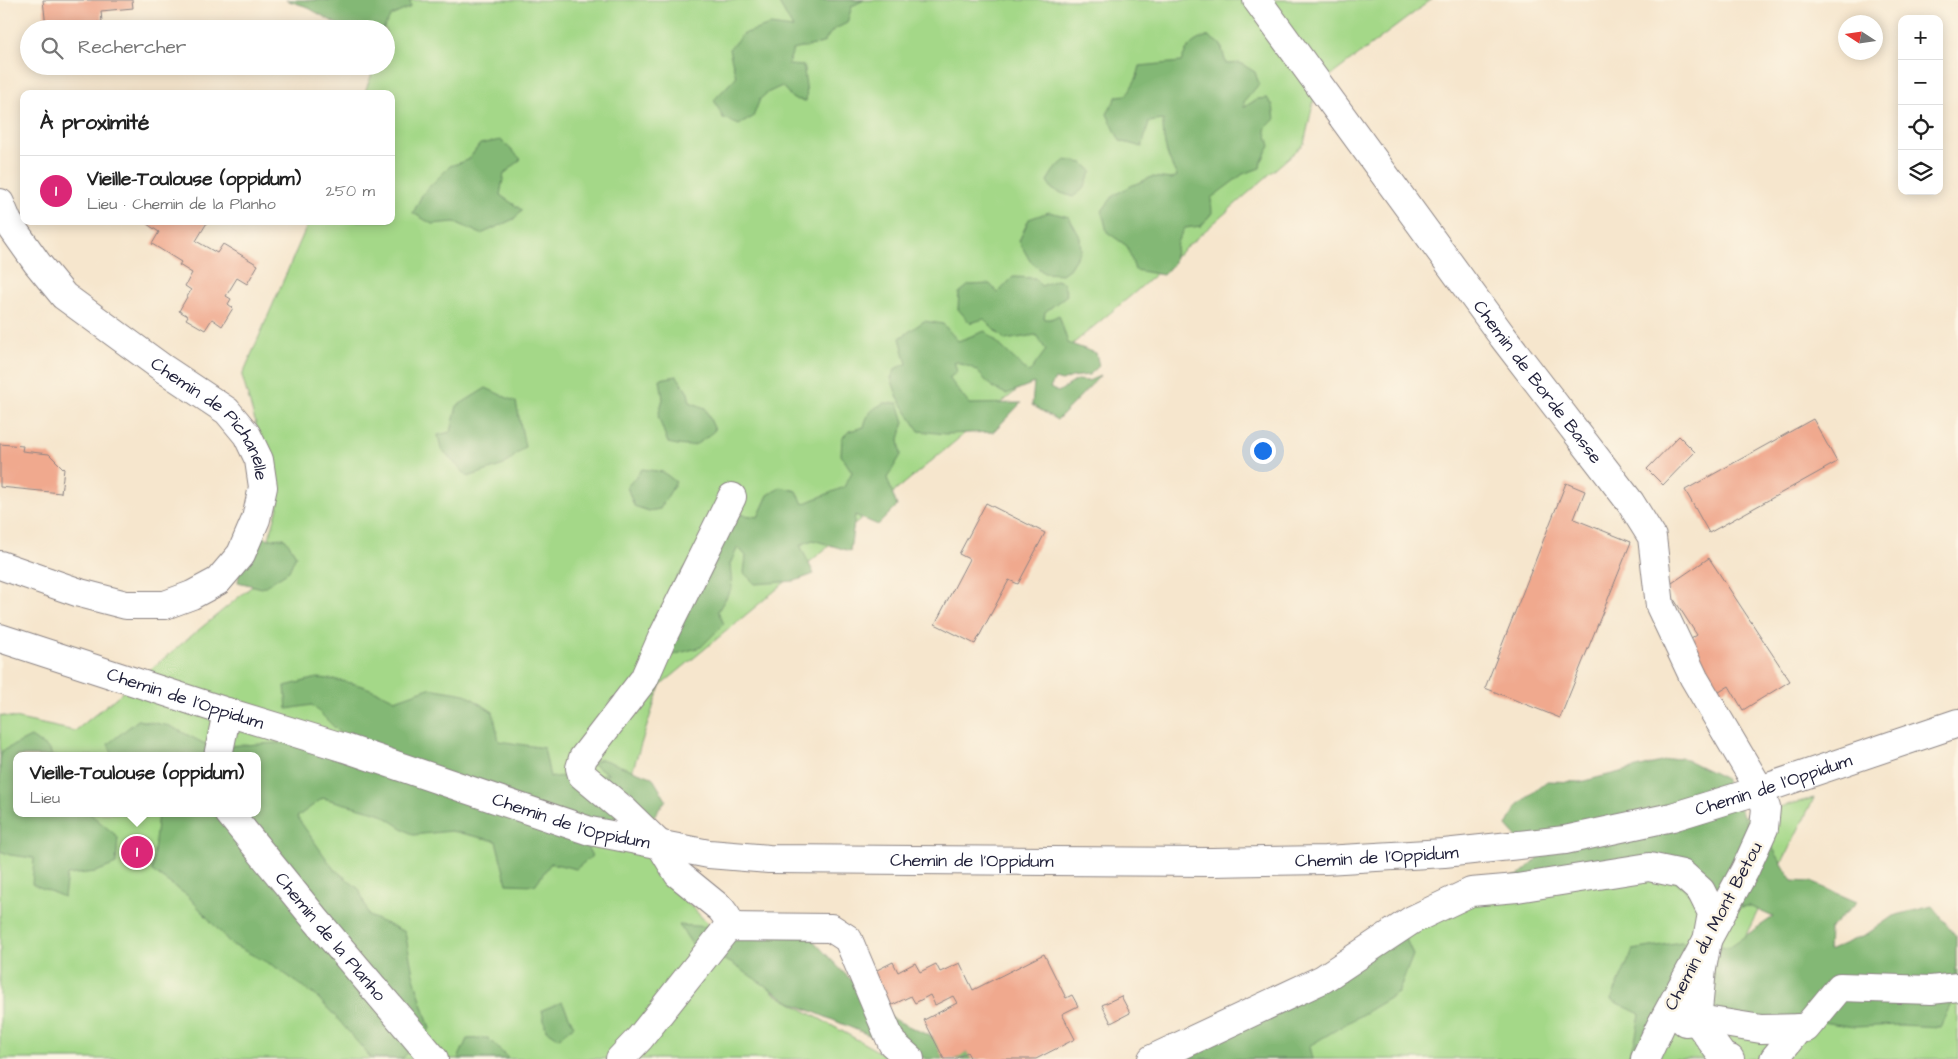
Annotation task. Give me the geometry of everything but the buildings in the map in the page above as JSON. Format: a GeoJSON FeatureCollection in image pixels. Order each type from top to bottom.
{"type":"FeatureCollection","features":[{"type":"Feature","properties":{"kind":"street","name":"Chemin de Borde Basse"},"geometry":{"type":"LineString","coordinates":[[1257,0],[1503,336],[1630,502],[1648,530],[1652,537],[1660,606],[1694,678],[1760,790]]}},
{"type":"Feature","properties":{"kind":"street","name":"Chemin de Pichanelle"},"geometry":{"type":"LineString","coordinates":[[0,203],[8,222],[37,263],[64,296],[164,369],[227,411],[247,435],[259,460],[263,487],[256,519],[241,554],[218,581],[192,595],[165,605],[126,605],[80,593],[0,565]]}},
{"type":"Feature","properties":{"kind":"street"},"geometry":{"type":"LineString","coordinates":[[620,1059],[640,1038],[728,927],[727,917],[722,909],[678,874],[661,846],[625,811],[582,775],[580,768],[583,758],[644,679],[662,638],[732,497]]}},
{"type":"Feature","properties":{"kind":"street","name":"Chemin de l'Oppidum"},"geometry":{"type":"LineString","coordinates":[[0,638],[227,712],[345,748],[590,831],[709,854],[769,859],[1212,862],[1325,860],[1444,853],[1565,840],[1672,817],[1760,790],[1958,723]]}},
{"type":"Feature","properties":{"kind":"street"},"geometry":{"type":"LineString","coordinates":[[219,752],[227,712]]}},
{"type":"Feature","properties":{"kind":"street","name":"Chemin du Mont Betou"},"geometry":{"type":"LineString","coordinates":[[1645,1059],[1661,1025],[1745,870],[1764,828],[1766,808],[1760,790]]}},
{"type":"Feature","properties":{"kind":"street","name":"Chemin de la Planho"},"geometry":{"type":"LineString","coordinates":[[232,817],[312,915],[434,1059]]}},
{"type":"Feature","properties":{"kind":"street"},"geometry":{"type":"LineString","coordinates":[[1152,1059],[1323,979],[1412,920],[1471,892],[1516,888],[1649,867],[1682,874],[1701,891],[1712,913],[1702,969],[1697,1021],[1724,1057],[1730,1059]]}},
{"type":"Feature","properties":{"kind":"street"},"geometry":{"type":"LineString","coordinates":[[728,927],[831,928],[848,939],[892,1043],[910,1059]]}},
{"type":"Feature","properties":{"kind":"street"},"geometry":{"type":"LineString","coordinates":[[1661,1025],[1705,1020],[1761,1030],[1806,1028],[1840,987],[1931,990],[1958,987]]}},
{"type":"Feature","properties":{"kind":"street"},"geometry":{"type":"LineString","coordinates":[[1774,1059],[1800,1028]]}},
{"type":"Feature","properties":{"kind":"green space"},"geometry":{"type":"Polygon","coordinates":[[[286,0],[410,0],[411,7],[391,16],[389,20],[330,20],[305,6],[286,0]]]}},
{"type":"Feature","properties":{"kind":"green space"},"geometry":{"type":"Polygon","coordinates":[[[325,0],[1431,0],[1317,86],[1304,144],[1133,294],[660,686],[630,778],[666,880],[775,994],[892,1059],[0,1059],[0,715],[75,731],[256,583],[279,504],[242,376],[307,225],[395,225],[395,90],[366,90],[371,75],[395,75],[395,20],[342,20],[325,0]]]}},
{"type":"Feature","properties":{"kind":"green space"},"geometry":{"type":"Polygon","coordinates":[[[777,0],[864,0],[852,6],[847,23],[833,30],[823,43],[793,50],[788,65],[804,66],[807,92],[806,101],[793,99],[782,86],[767,93],[760,99],[753,117],[739,125],[723,118],[714,100],[736,77],[729,49],[743,34],[770,25],[793,28],[777,0]]]}},
{"type":"Feature","properties":{"kind":"green space"},"geometry":{"type":"Polygon","coordinates":[[[1208,36],[1221,45],[1226,64],[1240,63],[1255,72],[1259,84],[1244,102],[1244,107],[1258,99],[1267,98],[1273,106],[1275,119],[1265,129],[1270,146],[1261,162],[1260,168],[1243,174],[1211,198],[1212,213],[1201,226],[1185,228],[1177,242],[1174,263],[1163,275],[1135,270],[1127,246],[1107,232],[1102,211],[1114,195],[1133,185],[1152,177],[1172,179],[1177,176],[1166,149],[1163,120],[1149,122],[1142,147],[1120,141],[1107,114],[1117,96],[1127,95],[1137,77],[1140,66],[1181,62],[1191,45],[1208,36]]]}},
{"type":"Feature","properties":{"kind":"green space"},"geometry":{"type":"Polygon","coordinates":[[[501,140],[521,159],[504,174],[500,195],[522,210],[514,219],[481,234],[455,222],[432,224],[413,213],[423,193],[450,166],[468,160],[480,144],[501,140]]]}},
{"type":"Feature","properties":{"kind":"green space"},"geometry":{"type":"Polygon","coordinates":[[[1065,160],[1083,163],[1092,171],[1083,189],[1073,197],[1053,190],[1047,181],[1054,170],[1065,160]]]}},
{"type":"Feature","properties":{"kind":"green space"},"geometry":{"type":"Polygon","coordinates":[[[1049,212],[1069,217],[1080,237],[1081,250],[1069,269],[1062,274],[1044,273],[1030,261],[1019,241],[1029,219],[1049,212]]]}},
{"type":"Feature","properties":{"kind":"green space"},"geometry":{"type":"Polygon","coordinates":[[[1013,277],[1035,278],[1041,286],[1056,280],[1063,282],[1067,295],[1045,312],[1044,319],[1051,319],[1059,315],[1068,343],[1096,353],[1099,366],[1089,375],[1072,377],[1062,381],[1055,379],[1050,388],[1058,392],[1077,380],[1088,381],[1100,376],[1057,420],[1032,405],[1034,383],[1006,394],[992,387],[975,369],[954,361],[957,372],[949,378],[969,404],[1021,403],[993,432],[946,434],[919,431],[898,398],[891,378],[896,368],[907,364],[900,338],[924,321],[943,324],[958,341],[985,331],[1029,373],[1046,350],[1036,335],[1005,340],[984,319],[970,323],[958,309],[959,293],[969,285],[990,284],[998,293],[1013,277]]]}},
{"type":"Feature","properties":{"kind":"green space"},"geometry":{"type":"Polygon","coordinates":[[[677,376],[688,393],[690,402],[705,408],[715,430],[694,445],[684,446],[668,443],[658,416],[663,399],[660,379],[677,376]]]}},
{"type":"Feature","properties":{"kind":"green space"},"geometry":{"type":"Polygon","coordinates":[[[486,388],[516,402],[525,447],[504,465],[468,477],[441,449],[438,435],[451,432],[457,406],[486,388]]]}},
{"type":"Feature","properties":{"kind":"green space"},"geometry":{"type":"Polygon","coordinates":[[[884,403],[898,403],[904,422],[899,439],[901,455],[887,478],[897,506],[878,525],[855,515],[850,551],[813,540],[800,545],[814,574],[795,581],[755,584],[744,573],[746,556],[738,547],[730,564],[732,588],[718,611],[724,624],[701,647],[658,659],[693,600],[674,581],[682,571],[738,514],[758,517],[768,495],[781,487],[797,491],[803,504],[844,487],[852,472],[841,455],[842,438],[849,431],[864,427],[871,412],[884,403]]]}},
{"type":"Feature","properties":{"kind":"green space"},"geometry":{"type":"Polygon","coordinates":[[[642,469],[663,472],[676,482],[660,509],[649,511],[634,506],[627,487],[642,469]]]}},
{"type":"Feature","properties":{"kind":"green space"},"geometry":{"type":"Polygon","coordinates":[[[258,534],[269,539],[285,538],[296,555],[289,571],[262,588],[238,582],[241,554],[258,534]]]}},
{"type":"Feature","properties":{"kind":"green space"},"geometry":{"type":"Polygon","coordinates":[[[317,678],[357,684],[395,700],[429,688],[465,694],[493,712],[499,741],[544,748],[550,777],[609,774],[591,763],[601,759],[652,777],[666,800],[643,830],[585,843],[592,856],[576,869],[551,863],[535,885],[507,884],[496,841],[451,831],[413,835],[379,813],[323,798],[297,817],[333,868],[359,889],[369,916],[405,932],[413,974],[430,1029],[402,1059],[371,1058],[316,996],[274,966],[231,944],[188,896],[152,871],[158,817],[261,817],[261,752],[111,752],[108,744],[138,720],[170,726],[211,747],[277,743],[383,754],[343,736],[312,705],[287,709],[285,686],[317,678]]]}},
{"type":"Feature","properties":{"kind":"green space"},"geometry":{"type":"Polygon","coordinates":[[[31,737],[51,752],[13,752],[13,817],[94,817],[118,837],[116,864],[96,872],[67,875],[64,897],[32,884],[34,858],[10,855],[0,851],[0,760],[2,751],[31,737]]]}},
{"type":"Feature","properties":{"kind":"green space"},"geometry":{"type":"Polygon","coordinates":[[[1681,757],[1724,778],[1749,827],[1768,840],[1792,881],[1811,882],[1857,902],[1829,929],[1828,951],[1867,934],[1893,916],[1932,906],[1956,936],[1956,993],[1940,1027],[1899,1025],[1854,1027],[1803,1019],[1729,1017],[1683,1008],[1635,1059],[1627,1059],[1635,1041],[1640,1014],[1611,1000],[1633,950],[1681,942],[1729,947],[1773,917],[1749,906],[1708,911],[1664,870],[1512,882],[1549,847],[1529,851],[1507,826],[1517,806],[1547,781],[1580,782],[1681,757]]]}},
{"type":"Feature","properties":{"kind":"green space"},"geometry":{"type":"Polygon","coordinates":[[[1814,798],[1728,971],[1958,970],[1958,1059],[1203,1059],[1455,892],[1814,798]]]}},
{"type":"Feature","properties":{"kind":"green space"},"geometry":{"type":"Polygon","coordinates":[[[679,925],[806,933],[843,972],[893,1019],[980,1059],[926,1059],[790,1002],[731,963],[694,947],[679,925]]]}},
{"type":"Feature","properties":{"kind":"green space"},"geometry":{"type":"Polygon","coordinates":[[[1403,932],[1413,955],[1398,993],[1309,1046],[1312,1059],[1167,1059],[1403,932]]]}},
{"type":"Feature","properties":{"kind":"green space"},"geometry":{"type":"Polygon","coordinates":[[[562,1002],[574,1026],[558,1038],[546,1030],[542,1010],[562,1002]]]}},
{"type":"Feature","properties":{"kind":"green space"},"geometry":{"type":"Polygon","coordinates":[[[488,1038],[509,1059],[458,1059],[467,1039],[488,1038]]]}},
{"type":"Feature","properties":{"kind":"place","name":"Vieille-Toulouse (oppidum)"},"geometry":{"type":"Point","coordinates":[137,852]}}]}
